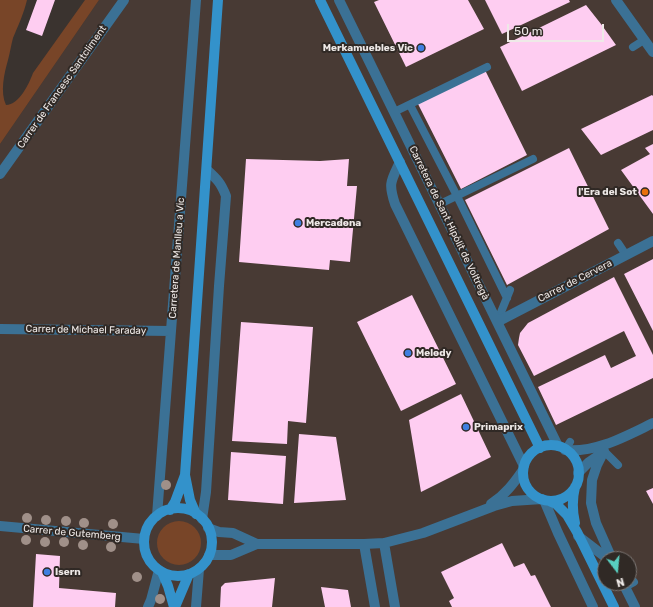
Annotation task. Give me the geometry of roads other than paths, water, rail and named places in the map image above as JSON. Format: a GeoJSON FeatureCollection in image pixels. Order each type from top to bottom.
{"type":"FeatureCollection","features":[{"type":"Feature","properties":{"kind":"street","name":"Carrer de Francesc Santcliment"},"geometry":{"type":"LineString","coordinates":[[0,174],[124,0]]}},
{"type":"Feature","properties":{"kind":"street","name":"Carretera de Manlleu a Vic"},"geometry":{"type":"LineString","coordinates":[[157,516],[196,0]]}},
{"type":"Feature","properties":{"kind":"street"},"geometry":{"type":"LineString","coordinates":[[199,517],[190,511],[182,509],[170,510],[157,516],[148,528],[144,539],[147,556],[152,564],[169,575],[177,576],[188,574],[199,569],[205,562],[209,555],[212,541],[208,528],[199,517],[190,500],[186,475],[218,0]]}},
{"type":"Feature","properties":{"kind":"street","name":"Carretera de Sant Hipòlit de Voltregà"},"geometry":{"type":"LineString","coordinates":[[320,0],[540,448]]}},
{"type":"Feature","properties":{"kind":"street"},"geometry":{"type":"LineString","coordinates":[[327,13],[331,0]]}},
{"type":"Feature","properties":{"kind":"street","name":"Carretera de Sant Hipòlit de Voltregà"},"geometry":{"type":"LineString","coordinates":[[339,0],[497,322],[564,446]]}},
{"type":"Feature","properties":{"kind":"street"},"geometry":{"type":"LineString","coordinates":[[616,0],[653,52]]}},
{"type":"Feature","properties":{"kind":"street","name":"Carretera de Sant Hipòlit de Voltregà"},"geometry":{"type":"LineString","coordinates":[[400,162],[391,182],[391,192],[395,204],[524,468]]}},
{"type":"Feature","properties":{"kind":"street"},"geometry":{"type":"LineString","coordinates":[[199,517],[206,492],[226,196],[218,180],[207,170]]}},
{"type":"Feature","properties":{"kind":"street","name":"Carrer de Cervera"},"geometry":{"type":"LineString","coordinates":[[497,322],[653,241]]}},
{"type":"Feature","properties":{"kind":"street","name":"Carrer de Michael Faraday"},"geometry":{"type":"LineString","coordinates":[[0,329],[171,331]]}},
{"type":"Feature","properties":{"kind":"street"},"geometry":{"type":"LineString","coordinates":[[209,555],[231,554],[257,544],[384,543],[423,533],[483,510],[512,501],[558,500],[573,490],[577,478],[589,462],[623,438],[653,423]]}},
{"type":"Feature","properties":{"kind":"street"},"geometry":{"type":"LineString","coordinates":[[614,607],[567,515],[556,504],[533,494],[528,488],[523,477],[527,458],[540,448],[549,446],[564,446],[581,450],[623,438]]}},
{"type":"Feature","properties":{"kind":"street"},"geometry":{"type":"LineString","coordinates":[[564,446],[575,460],[578,469],[572,512],[578,534],[598,551]]}},
{"type":"Feature","properties":{"kind":"street"},"geometry":{"type":"LineString","coordinates":[[604,451],[592,480],[591,503],[596,523],[608,551]]}},
{"type":"Feature","properties":{"kind":"street"},"geometry":{"type":"LineString","coordinates":[[483,510],[507,492],[524,468]]}},
{"type":"Feature","properties":{"kind":"street"},"geometry":{"type":"LineString","coordinates":[[170,510],[186,475]]}},
{"type":"Feature","properties":{"kind":"street"},"geometry":{"type":"LineString","coordinates":[[545,500],[558,533],[593,607]]}},
{"type":"Feature","properties":{"kind":"street","name":"Carrer de Gutemberg"},"geometry":{"type":"LineString","coordinates":[[0,526],[144,539]]}},
{"type":"Feature","properties":{"kind":"street"},"geometry":{"type":"LineString","coordinates":[[208,528],[219,532],[233,533],[257,544]]}},
{"type":"Feature","properties":{"kind":"street"},"geometry":{"type":"LineString","coordinates":[[384,543],[395,607]]}},
{"type":"Feature","properties":{"kind":"street"},"geometry":{"type":"LineString","coordinates":[[364,544],[375,607]]}},
{"type":"Feature","properties":{"kind":"street"},"geometry":{"type":"LineString","coordinates":[[196,607],[199,569]]}},
{"type":"Feature","properties":{"kind":"street"},"geometry":{"type":"LineString","coordinates":[[148,607],[161,571]]}},
{"type":"Feature","properties":{"kind":"street"},"geometry":{"type":"LineString","coordinates":[[161,571],[175,607]]}},
{"type":"Feature","properties":{"kind":"street"},"geometry":{"type":"LineString","coordinates":[[175,607],[188,574]]}},
{"type":"Feature","properties":{"kind":"street"},"geometry":{"type":"LineString","coordinates":[[629,591],[635,607]]}},
{"type":"Feature","properties":{"kind":"lane"},"geometry":{"type":"LineString","coordinates":[[633,47],[644,40]]}},
{"type":"Feature","properties":{"kind":"lane"},"geometry":{"type":"LineString","coordinates":[[394,112],[487,67]]}},
{"type":"Feature","properties":{"kind":"lane"},"geometry":{"type":"LineString","coordinates":[[410,104],[509,294],[497,322]]}},
{"type":"Feature","properties":{"kind":"lane"},"geometry":{"type":"LineString","coordinates":[[440,204],[533,159]]}},
{"type":"Feature","properties":{"kind":"lane"},"geometry":{"type":"LineString","coordinates":[[618,243],[626,255]]}},
{"type":"Feature","properties":{"kind":"lane"},"geometry":{"type":"LineString","coordinates":[[604,451],[618,465]]}},
{"type":"Feature","properties":{"kind":"place","name":"Merkamuebles Vic"},"geometry":{"type":"Point","coordinates":[421,48]}},
{"type":"Feature","properties":{"kind":"place","name":"l'Era del Sot"},"geometry":{"type":"Point","coordinates":[645,192]}},
{"type":"Feature","properties":{"kind":"place","name":"Mercadona"},"geometry":{"type":"Point","coordinates":[298,223]}},
{"type":"Feature","properties":{"kind":"place","name":"Melody"},"geometry":{"type":"Point","coordinates":[408,353]}},
{"type":"Feature","properties":{"kind":"place","name":"Primaprix"},"geometry":{"type":"Point","coordinates":[466,427]}},
{"type":"Feature","properties":{"kind":"place","name":"Isern"},"geometry":{"type":"Point","coordinates":[47,572]}}]}
